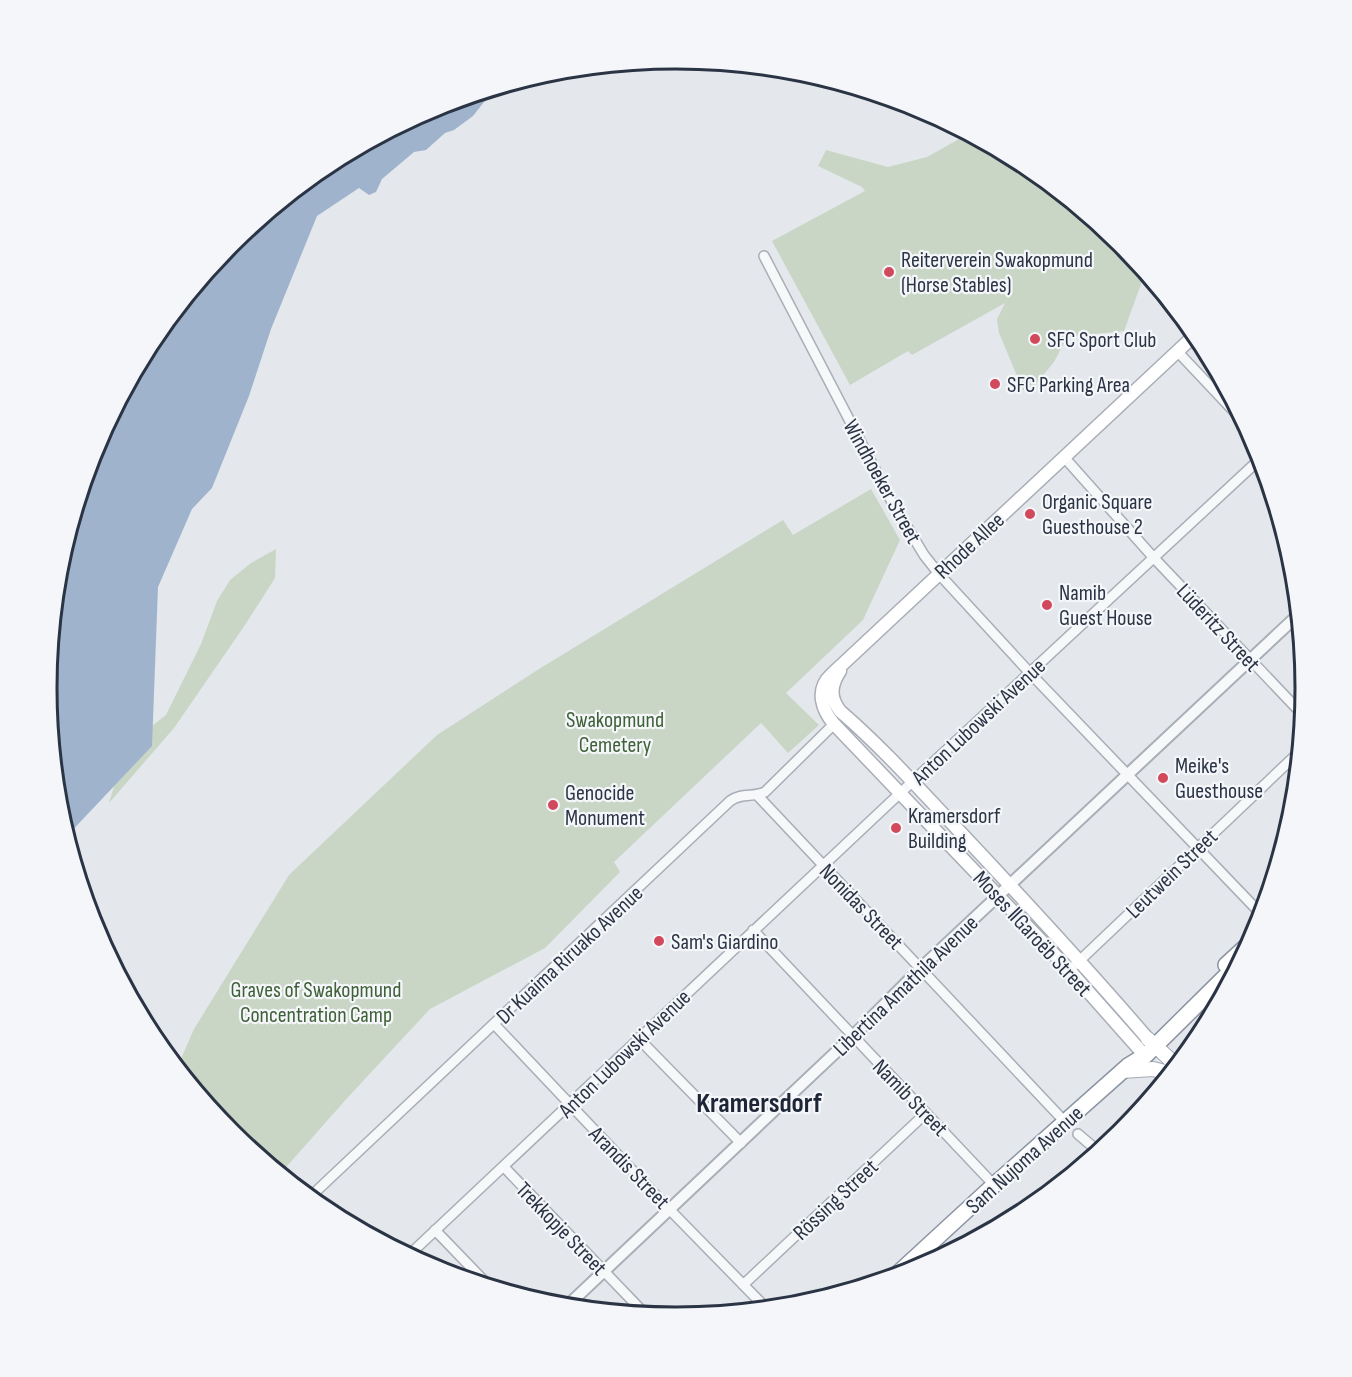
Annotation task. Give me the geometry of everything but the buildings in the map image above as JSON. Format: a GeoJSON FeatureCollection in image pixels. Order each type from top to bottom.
{"type":"FeatureCollection","features":[{"type":"Feature","properties":{"kind":"highway","name":"Sam Nujoma Avenue"},"geometry":{"type":"LineString","coordinates":[[1147,1047],[1231,962]]}},
{"type":"Feature","properties":{"kind":"highway","name":"Sam Nujoma Avenue"},"geometry":{"type":"LineString","coordinates":[[912,1260],[1223,978]]}},
{"type":"Feature","properties":{"kind":"main road","name":"Rhode Allee"},"geometry":{"type":"LineString","coordinates":[[849,658],[1188,341]]}},
{"type":"Feature","properties":{"kind":"main road","name":"Moses ǁGaroëb Street"},"geometry":{"type":"LineString","coordinates":[[849,658],[827,679],[822,692],[822,704],[834,724],[1069,970],[1166,1067]]}},
{"type":"Feature","properties":{"kind":"main road","name":"Moses ǁGaroëb Street"},"geometry":{"type":"LineString","coordinates":[[849,658],[833,685],[831,694],[834,704],[912,782],[1080,960],[1147,1047]]}},
{"type":"Feature","properties":{"kind":"main road"},"geometry":{"type":"LineString","coordinates":[[1125,1068],[1163,1070]]}},
{"type":"Feature","properties":{"kind":"street","name":"Windhoeker Street"},"geometry":{"type":"LineString","coordinates":[[764,256],[892,502],[924,555],[1030,673],[1254,907]]}},
{"type":"Feature","properties":{"kind":"street"},"geometry":{"type":"LineString","coordinates":[[1177,351],[1223,400]]}},
{"type":"Feature","properties":{"kind":"street","name":"Lüderitz Street"},"geometry":{"type":"LineString","coordinates":[[1064,457],[1153,556],[1295,706]]}},
{"type":"Feature","properties":{"kind":"street","name":"Anton Lubowski Avenue"},"geometry":{"type":"LineString","coordinates":[[415,1250],[900,792],[1253,465]]}},
{"type":"Feature","properties":{"kind":"street","name":"Libertina Amathila Avenue"},"geometry":{"type":"LineString","coordinates":[[575,1299],[741,1143],[921,968],[1291,621]]}},
{"type":"Feature","properties":{"kind":"street","name":"Dr Kuaima Riruako Avenue"},"geometry":{"type":"LineString","coordinates":[[316,1192],[730,801],[739,795],[757,795],[770,788],[834,724]]}},
{"type":"Feature","properties":{"kind":"street","name":"Leutwein Street"},"geometry":{"type":"LineString","coordinates":[[1069,970],[1291,760]]}},
{"type":"Feature","properties":{"kind":"street","name":"Nonidas Street"},"geometry":{"type":"LineString","coordinates":[[757,795],[1065,1122]]}},
{"type":"Feature","properties":{"kind":"street","name":"Namib Street"},"geometry":{"type":"LineString","coordinates":[[753,930],[994,1185]]}},
{"type":"Feature","properties":{"kind":"street","name":"Arandis Street"},"geometry":{"type":"LineString","coordinates":[[494,1024],[760,1302]]}},
{"type":"Feature","properties":{"kind":"street"},"geometry":{"type":"LineString","coordinates":[[638,1038],[741,1143]]}},
{"type":"Feature","properties":{"kind":"street","name":"Rössing Street"},"geometry":{"type":"LineString","coordinates":[[743,1285],[926,1113]]}},
{"type":"Feature","properties":{"kind":"street"},"geometry":{"type":"LineString","coordinates":[[1078,1134],[1092,1146]]}},
{"type":"Feature","properties":{"kind":"street","name":"Trekkopje Street"},"geometry":{"type":"LineString","coordinates":[[504,1167],[637,1306]]}},
{"type":"Feature","properties":{"kind":"street"},"geometry":{"type":"LineString","coordinates":[[435,1230],[479,1276]]}},
{"type":"Feature","properties":{"kind":"green space"},"geometry":{"type":"Polygon","coordinates":[[[960,138],[1020,174],[1084,223],[1142,281],[1124,331],[1067,337],[1054,362],[1030,391],[1023,390],[999,333],[997,319],[1005,303],[912,355],[908,351],[850,385],[772,241],[865,191],[862,187],[818,166],[826,150],[888,167],[927,157],[960,138]]]}},
{"type":"Feature","properties":{"kind":"green space","name":"Swakopmund Cemetery"},"geometry":{"type":"Polygon","coordinates":[[[871,489],[900,540],[863,620],[786,693],[819,725],[788,753],[761,723],[614,862],[620,872],[545,948],[430,1009],[285,1168],[238,1126],[181,1059],[194,1029],[289,875],[437,735],[539,669],[783,520],[793,535],[871,489]]]}},
{"type":"Feature","properties":{"kind":"green space"},"geometry":{"type":"Polygon","coordinates":[[[276,549],[275,578],[245,625],[174,728],[109,803],[120,767],[133,741],[166,715],[201,644],[217,601],[230,580],[251,563],[276,549]]]}},
{"type":"Feature","properties":{"kind":"water"},"geometry":{"type":"Polygon","coordinates":[[[488,99],[473,116],[454,130],[445,133],[426,150],[414,152],[382,179],[376,192],[369,195],[359,188],[317,216],[271,329],[249,396],[212,488],[192,509],[158,587],[152,746],[74,829],[62,769],[58,729],[58,648],[62,608],[78,528],[104,452],[121,415],[161,345],[185,312],[238,251],[268,223],[299,197],[367,152],[402,133],[488,99]]]}},
{"type":"Feature","properties":{"kind":"place","name":"Reiterverein Swakopmund (Horse Stables)"},"geometry":{"type":"Point","coordinates":[889,272]}},
{"type":"Feature","properties":{"kind":"place","name":"SFC Sport Club"},"geometry":{"type":"Point","coordinates":[1035,339]}},
{"type":"Feature","properties":{"kind":"place","name":"SFC Parking Area"},"geometry":{"type":"Point","coordinates":[995,384]}},
{"type":"Feature","properties":{"kind":"place","name":"Organic Square Guesthouse 2"},"geometry":{"type":"Point","coordinates":[1030,514]}},
{"type":"Feature","properties":{"kind":"place","name":"Namib Guest House"},"geometry":{"type":"Point","coordinates":[1047,605]}},
{"type":"Feature","properties":{"kind":"place","name":"Meike's Guesthouse"},"geometry":{"type":"Point","coordinates":[1163,778]}},
{"type":"Feature","properties":{"kind":"place","name":"Genocide Monument"},"geometry":{"type":"Point","coordinates":[553,805]}},
{"type":"Feature","properties":{"kind":"place","name":"Kramersdorf Building"},"geometry":{"type":"Point","coordinates":[896,828]}},
{"type":"Feature","properties":{"kind":"place","name":"Sam's Giardino"},"geometry":{"type":"Point","coordinates":[659,941]}},
{"type":"Feature","properties":{"kind":"district","name":"Kramersdorf"},"geometry":{"type":"Point","coordinates":[759,1102]}},
{"type":"Feature","properties":{"kind":"park label","name":"Graves of Swakopmund Concentration Camp"},"geometry":{"type":"Point","coordinates":[316,1002]}}]}
